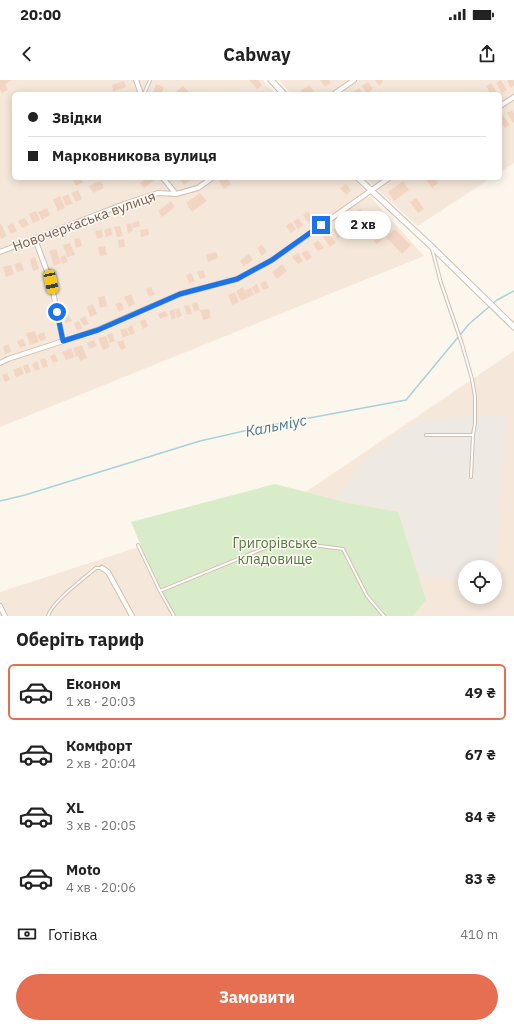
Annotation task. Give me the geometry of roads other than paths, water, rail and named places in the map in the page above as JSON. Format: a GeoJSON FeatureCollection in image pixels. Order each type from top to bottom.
{"type":"FeatureCollection","features":[{"type":"Feature","properties":{"kind":"street"},"geometry":{"type":"LineString","coordinates":[[136,80],[141,92]]}},
{"type":"Feature","properties":{"kind":"street"},"geometry":{"type":"LineString","coordinates":[[271,80],[282,92]]}},
{"type":"Feature","properties":{"kind":"street"},"geometry":{"type":"LineString","coordinates":[[337,92],[354,80]]}},
{"type":"Feature","properties":{"kind":"street"},"geometry":{"type":"LineString","coordinates":[[502,105],[514,97]]}},
{"type":"Feature","properties":{"kind":"street"},"geometry":{"type":"LineString","coordinates":[[165,180],[176,194]]}},
{"type":"Feature","properties":{"kind":"street","name":"Новочеркаська вулиця"},"geometry":{"type":"LineString","coordinates":[[0,252],[124,204],[158,193],[176,194],[198,188],[209,180]]}},
{"type":"Feature","properties":{"kind":"street"},"geometry":{"type":"LineString","coordinates":[[360,180],[431,246],[514,327]]}},
{"type":"Feature","properties":{"kind":"street"},"geometry":{"type":"LineString","coordinates":[[0,363],[8,359],[98,330],[180,294],[237,279],[272,260],[386,180]]}},
{"type":"Feature","properties":{"kind":"street"},"geometry":{"type":"LineString","coordinates":[[35,238],[51,282],[63,341]]}},
{"type":"Feature","properties":{"kind":"street"},"geometry":{"type":"LineString","coordinates":[[102,568],[108,572],[132,616]]}},
{"type":"Feature","properties":{"kind":"street"},"geometry":{"type":"LineString","coordinates":[[0,606],[4,616]]}},
{"type":"Feature","properties":{"kind":"lane"},"geometry":{"type":"LineString","coordinates":[[143,92],[150,80]]}},
{"type":"Feature","properties":{"kind":"lane"},"geometry":{"type":"LineString","coordinates":[[431,246],[441,283],[462,344],[472,379],[475,397],[475,423],[471,477]]}},
{"type":"Feature","properties":{"kind":"lane"},"geometry":{"type":"LineString","coordinates":[[426,435],[473,435]]}},
{"type":"Feature","properties":{"kind":"lane"},"geometry":{"type":"LineString","coordinates":[[160,591],[282,540],[343,549],[367,596],[384,616]]}},
{"type":"Feature","properties":{"kind":"lane"},"geometry":{"type":"LineString","coordinates":[[138,545],[174,616]]}},
{"type":"Feature","properties":{"kind":"lane"},"geometry":{"type":"LineString","coordinates":[[48,616],[49,611],[64,596],[96,568],[102,568]]}},
{"type":"Feature","properties":{"kind":"waterway","name":"Кальміус"},"geometry":{"type":"LineString","coordinates":[[0,501],[25,495],[200,441],[261,427],[406,400],[469,324],[497,300],[514,291]]}},
{"type":"Feature","properties":{"kind":"park label","name":"Григорівське кладовище"},"geometry":{"type":"Point","coordinates":[275,552]}}]}
